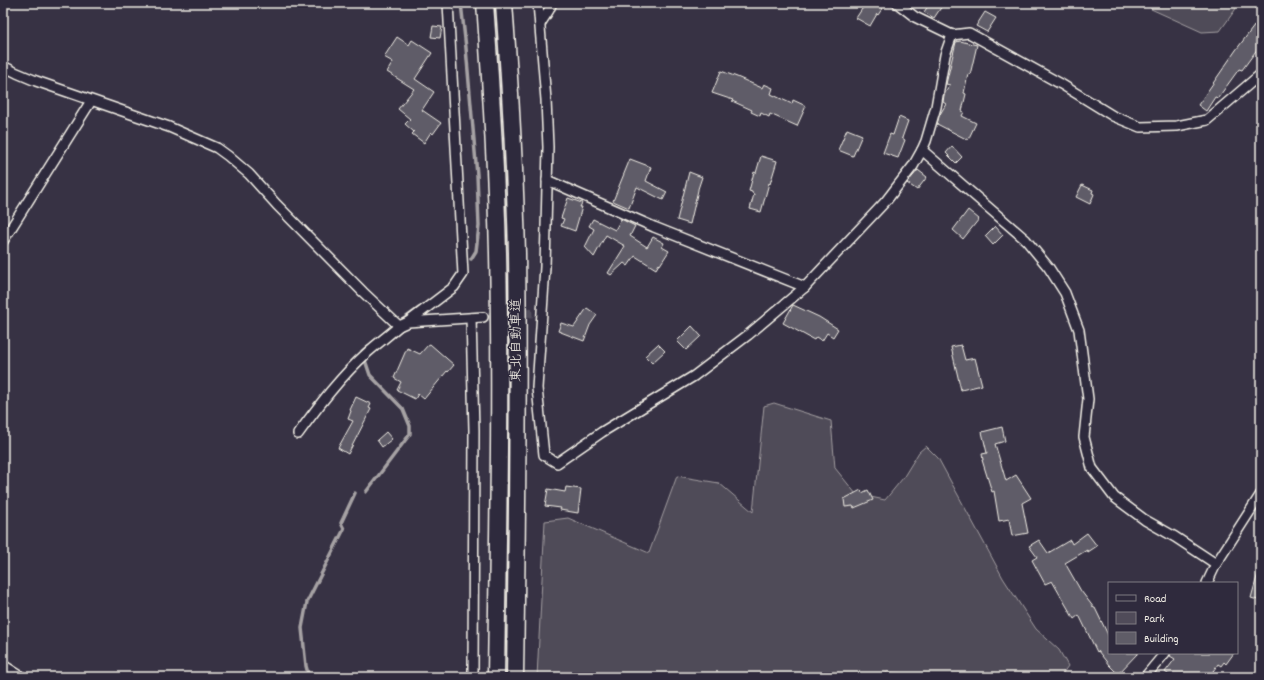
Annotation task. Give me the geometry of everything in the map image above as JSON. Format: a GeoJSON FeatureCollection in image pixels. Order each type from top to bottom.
{"type":"FeatureCollection","features":[{"type":"Feature","properties":{"kind":"highway","name":"東北自動車道"},"geometry":{"type":"LineString","coordinates":[[485,3],[493,113],[498,253],[499,432],[496,677]]}},
{"type":"Feature","properties":{"kind":"highway","name":"東北自動車道"},"geometry":{"type":"LineString","coordinates":[[504,3],[512,111],[517,253],[518,435],[515,677]]}},
{"type":"Feature","properties":{"kind":"street"},"geometry":{"type":"LineString","coordinates":[[408,322],[454,287],[463,274],[448,3]]}},
{"type":"Feature","properties":{"kind":"street"},"geometry":{"type":"LineString","coordinates":[[538,3],[546,100],[548,147],[545,267],[537,388],[544,455],[557,463],[602,432],[694,376],[748,335],[805,287],[886,202],[913,166],[922,150],[936,108],[945,55],[952,35]]}},
{"type":"Feature","properties":{"kind":"street"},"geometry":{"type":"LineString","coordinates":[[540,24],[552,3]]}},
{"type":"Feature","properties":{"kind":"street"},"geometry":{"type":"LineString","coordinates":[[897,3],[916,17],[952,35],[968,33],[1061,84],[1113,116],[1140,127],[1177,126],[1207,120],[1261,74]]}},
{"type":"Feature","properties":{"kind":"street"},"geometry":{"type":"LineString","coordinates":[[3,66],[17,73],[91,101],[170,127],[217,148],[249,174],[277,205],[362,292],[396,323]]}},
{"type":"Feature","properties":{"kind":"street"},"geometry":{"type":"LineString","coordinates":[[3,241],[91,101]]}},
{"type":"Feature","properties":{"kind":"street"},"geometry":{"type":"LineString","coordinates":[[922,150],[1026,240],[1049,268],[1065,293],[1079,330],[1088,399],[1084,436],[1092,468],[1114,497],[1145,520],[1175,537],[1216,564]]}},
{"type":"Feature","properties":{"kind":"street"},"geometry":{"type":"LineString","coordinates":[[547,180],[654,227],[805,287]]}},
{"type":"Feature","properties":{"kind":"street"},"geometry":{"type":"LineString","coordinates":[[298,434],[326,396],[396,323],[483,317]]}},
{"type":"Feature","properties":{"kind":"street"},"geometry":{"type":"LineString","coordinates":[[472,318],[474,430],[473,677]]}},
{"type":"Feature","properties":{"kind":"street"},"geometry":{"type":"LineString","coordinates":[[1207,582],[1216,564],[1261,494]]}},
{"type":"Feature","properties":{"kind":"street"},"geometry":{"type":"LineString","coordinates":[[1145,677],[1164,654]]}},
{"type":"Feature","properties":{"kind":"street"},"geometry":{"type":"LineString","coordinates":[[3,665],[22,677]]}},
{"type":"Feature","properties":{"kind":"green space"},"geometry":{"type":"Polygon","coordinates":[[[1150,3],[1238,3],[1235,10],[1220,31],[1202,32],[1151,9],[1150,3]]]}},
{"type":"Feature","properties":{"kind":"green space"},"geometry":{"type":"Polygon","coordinates":[[[774,403],[831,421],[835,468],[856,494],[885,500],[903,478],[919,452],[926,446],[938,458],[1003,578],[1036,629],[1059,650],[1068,666],[1060,677],[915,677],[906,674],[887,672],[881,677],[537,677],[545,521],[568,518],[649,553],[677,476],[719,483],[753,512],[764,406],[774,403]]]}},
{"type":"Feature","properties":{"kind":"building"},"geometry":{"type":"Polygon","coordinates":[[[866,3],[878,3],[884,6],[870,26],[856,18],[866,3]]]}},
{"type":"Feature","properties":{"kind":"building"},"geometry":{"type":"Polygon","coordinates":[[[930,3],[944,3],[934,18],[924,12],[930,3]]]}},
{"type":"Feature","properties":{"kind":"building"},"geometry":{"type":"Polygon","coordinates":[[[985,12],[996,18],[987,32],[976,26],[985,12]]]}},
{"type":"Feature","properties":{"kind":"building"},"geometry":{"type":"Polygon","coordinates":[[[1261,17],[1261,44],[1242,70],[1239,69],[1218,98],[1215,97],[1206,111],[1198,105],[1261,17]]]}},
{"type":"Feature","properties":{"kind":"building"},"geometry":{"type":"Polygon","coordinates":[[[433,26],[442,27],[440,38],[431,37],[433,26]]]}},
{"type":"Feature","properties":{"kind":"building"},"geometry":{"type":"Polygon","coordinates":[[[397,37],[409,45],[412,40],[432,53],[415,79],[434,92],[422,110],[441,123],[433,134],[431,132],[424,143],[412,134],[414,132],[405,124],[410,119],[398,109],[414,89],[387,72],[393,62],[384,57],[397,37]]]}},
{"type":"Feature","properties":{"kind":"building"},"geometry":{"type":"Polygon","coordinates":[[[960,41],[977,45],[970,75],[968,74],[964,93],[966,94],[962,111],[964,112],[962,116],[976,123],[968,140],[937,124],[939,116],[946,104],[943,102],[944,95],[950,85],[946,84],[956,42],[960,41]]]}},
{"type":"Feature","properties":{"kind":"building"},"geometry":{"type":"Polygon","coordinates":[[[721,71],[762,88],[764,84],[773,88],[771,94],[792,104],[793,100],[806,106],[797,126],[770,114],[769,117],[761,113],[760,116],[751,112],[752,110],[732,101],[733,100],[712,93],[721,71]]]}},
{"type":"Feature","properties":{"kind":"building"},"geometry":{"type":"Polygon","coordinates":[[[899,117],[908,121],[902,138],[905,140],[898,158],[883,153],[890,134],[893,135],[899,117]]]}},
{"type":"Feature","properties":{"kind":"building"},"geometry":{"type":"Polygon","coordinates":[[[847,129],[862,135],[853,156],[838,150],[847,129]]]}},
{"type":"Feature","properties":{"kind":"building"},"geometry":{"type":"Polygon","coordinates":[[[952,146],[962,157],[956,163],[946,153],[952,146]]]}},
{"type":"Feature","properties":{"kind":"building"},"geometry":{"type":"Polygon","coordinates":[[[761,156],[777,161],[761,212],[750,209],[754,194],[749,191],[754,172],[756,173],[761,156]]]}},
{"type":"Feature","properties":{"kind":"building"},"geometry":{"type":"Polygon","coordinates":[[[630,159],[651,167],[646,181],[667,192],[663,200],[637,187],[629,208],[613,201],[630,159]]]}},
{"type":"Feature","properties":{"kind":"building"},"geometry":{"type":"Polygon","coordinates":[[[918,170],[927,177],[917,190],[907,183],[918,170]]]}},
{"type":"Feature","properties":{"kind":"building"},"geometry":{"type":"Polygon","coordinates":[[[689,172],[702,177],[690,224],[677,220],[689,172]]]}},
{"type":"Feature","properties":{"kind":"building"},"geometry":{"type":"Polygon","coordinates":[[[1082,185],[1093,190],[1092,193],[1094,194],[1090,204],[1076,197],[1082,185]]]}},
{"type":"Feature","properties":{"kind":"building"},"geometry":{"type":"Polygon","coordinates":[[[568,198],[582,203],[575,231],[561,226],[564,219],[561,218],[568,198]]]}},
{"type":"Feature","properties":{"kind":"building"},"geometry":{"type":"Polygon","coordinates":[[[968,210],[979,219],[963,239],[953,230],[968,210]]]}},
{"type":"Feature","properties":{"kind":"building"},"geometry":{"type":"Polygon","coordinates":[[[593,219],[615,230],[621,219],[635,226],[630,236],[647,247],[653,237],[664,243],[662,247],[669,251],[656,269],[635,256],[628,266],[624,263],[611,275],[608,273],[625,246],[606,235],[594,257],[585,247],[594,229],[589,226],[593,219]]]}},
{"type":"Feature","properties":{"kind":"building"},"geometry":{"type":"Polygon","coordinates":[[[995,226],[1003,235],[993,245],[985,236],[995,226]]]}},
{"type":"Feature","properties":{"kind":"building"},"geometry":{"type":"Polygon","coordinates":[[[793,305],[819,317],[838,329],[833,337],[827,333],[822,341],[816,337],[814,340],[783,323],[793,305]]]}},
{"type":"Feature","properties":{"kind":"building"},"geometry":{"type":"Polygon","coordinates":[[[587,308],[597,315],[590,325],[584,341],[558,331],[561,323],[574,327],[587,308]]]}},
{"type":"Feature","properties":{"kind":"building"},"geometry":{"type":"Polygon","coordinates":[[[692,326],[701,336],[686,350],[677,341],[692,326]]]}},
{"type":"Feature","properties":{"kind":"building"},"geometry":{"type":"Polygon","coordinates":[[[430,344],[454,365],[448,372],[447,371],[424,399],[418,394],[415,399],[397,390],[401,382],[394,378],[407,348],[420,354],[430,344]]]}},
{"type":"Feature","properties":{"kind":"building"},"geometry":{"type":"Polygon","coordinates":[[[658,344],[665,351],[652,363],[645,356],[658,344]]]}},
{"type":"Feature","properties":{"kind":"building"},"geometry":{"type":"Polygon","coordinates":[[[961,345],[965,360],[975,358],[982,385],[961,390],[951,347],[961,345]]]}},
{"type":"Feature","properties":{"kind":"building"},"geometry":{"type":"Polygon","coordinates":[[[356,397],[371,404],[369,408],[371,409],[348,454],[338,448],[353,421],[348,419],[356,397]]]}},
{"type":"Feature","properties":{"kind":"building"},"geometry":{"type":"Polygon","coordinates":[[[1002,427],[1005,441],[995,444],[1006,481],[1016,475],[1031,498],[1022,503],[1028,533],[1012,536],[1009,519],[999,521],[994,491],[992,492],[982,460],[982,454],[987,453],[982,432],[1002,427]]]}},
{"type":"Feature","properties":{"kind":"building"},"geometry":{"type":"Polygon","coordinates":[[[386,432],[392,439],[382,447],[377,440],[386,432]]]}},
{"type":"Feature","properties":{"kind":"building"},"geometry":{"type":"Polygon","coordinates":[[[566,487],[581,489],[578,513],[560,510],[561,508],[545,506],[548,489],[565,492],[566,487]]]}},
{"type":"Feature","properties":{"kind":"building"},"geometry":{"type":"Polygon","coordinates":[[[861,490],[862,493],[868,490],[873,500],[854,508],[853,506],[845,507],[844,499],[861,490]]]}},
{"type":"Feature","properties":{"kind":"building"},"geometry":{"type":"Polygon","coordinates":[[[1087,533],[1097,546],[1065,563],[1081,591],[1095,608],[1108,635],[1108,654],[1137,654],[1118,674],[1098,651],[1097,652],[1079,615],[1074,619],[1052,581],[1045,584],[1032,560],[1037,557],[1029,546],[1039,540],[1048,553],[1070,540],[1072,544],[1087,533]]]}},
{"type":"Feature","properties":{"kind":"building"},"geometry":{"type":"Polygon","coordinates":[[[1258,573],[1261,574],[1261,601],[1251,598],[1258,573]]]}},
{"type":"Feature","properties":{"kind":"building"},"geometry":{"type":"Polygon","coordinates":[[[1171,654],[1233,654],[1226,664],[1224,662],[1221,666],[1218,664],[1209,677],[1172,677],[1165,672],[1175,659],[1170,656],[1171,654]]]}},
{"type":"Feature","properties":{"kind":"waterway"},"geometry":{"type":"LineString","coordinates":[[461,3],[477,175],[479,226],[476,251],[471,259]]}},
{"type":"Feature","properties":{"kind":"waterway"},"geometry":{"type":"LineString","coordinates":[[401,321],[419,308]]}},
{"type":"Feature","properties":{"kind":"waterway"},"geometry":{"type":"LineString","coordinates":[[366,492],[410,434],[410,426],[403,409],[370,375],[362,351],[368,346]]}},
{"type":"Feature","properties":{"kind":"waterway"},"geometry":{"type":"LineString","coordinates":[[309,677],[306,666],[302,628],[307,602],[344,529],[341,523],[355,493]]}},
{"type":"Feature","properties":{"kind":"tunnel"},"geometry":{"type":"LineString","coordinates":[[483,317],[542,312]]}}]}
